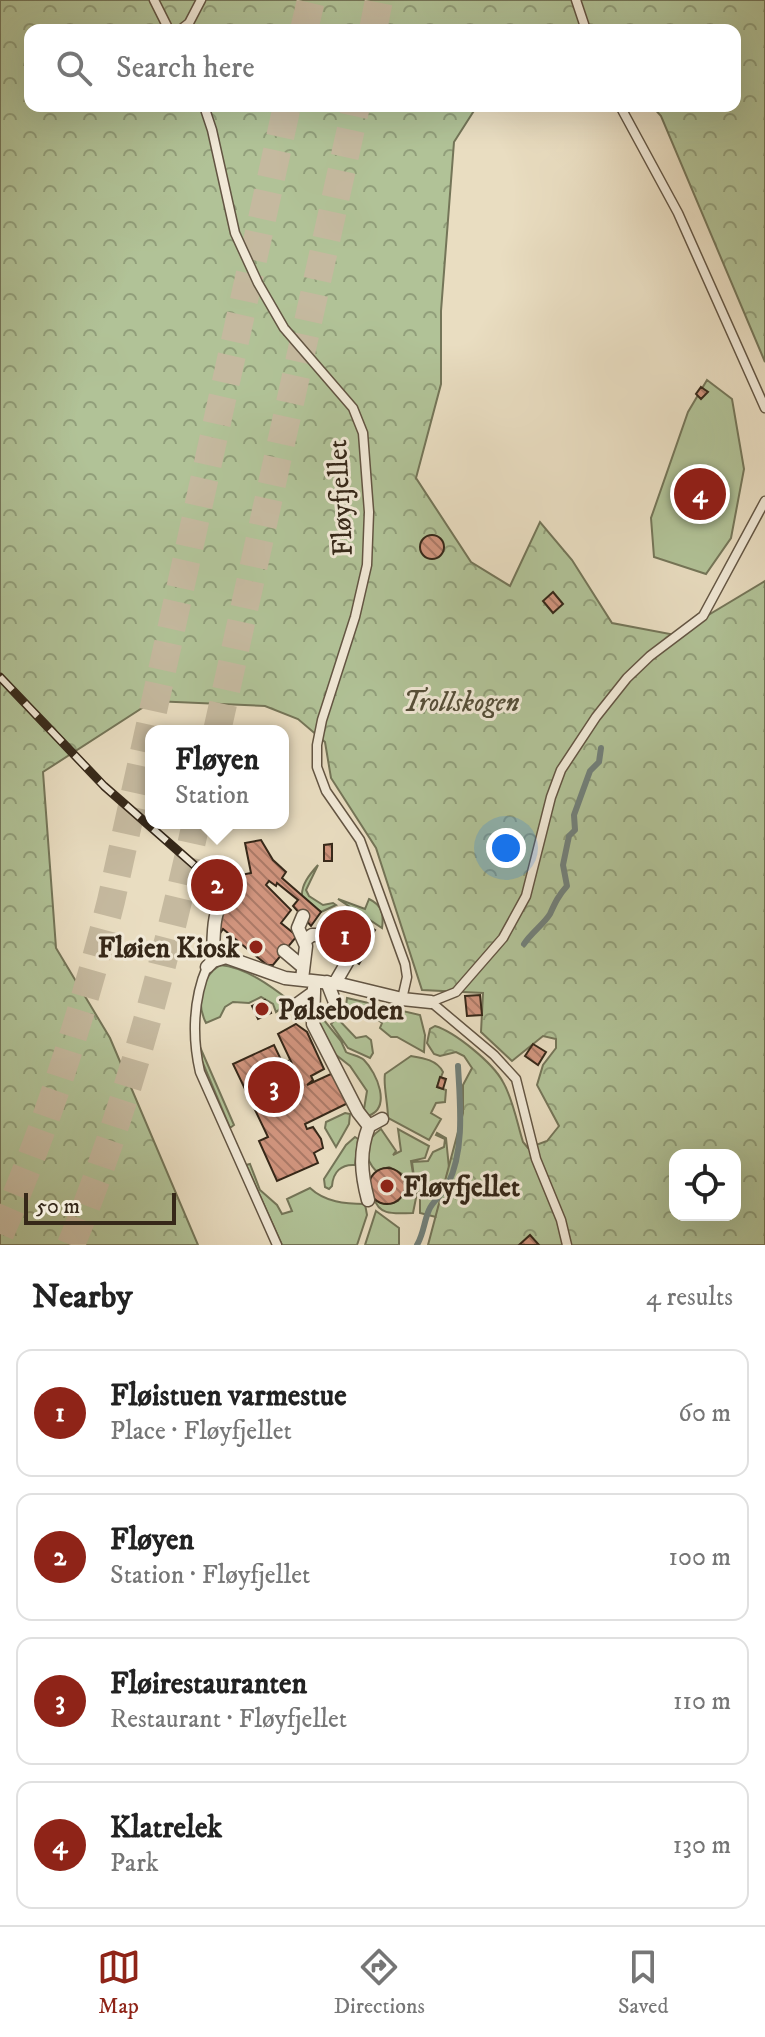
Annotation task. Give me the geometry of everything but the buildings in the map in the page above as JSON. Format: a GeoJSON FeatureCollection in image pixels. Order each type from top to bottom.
{"type":"FeatureCollection","features":[{"type":"Feature","properties":{"kind":"street"},"geometry":{"type":"LineString","coordinates":[[230,888],[221,898],[212,924],[210,964],[226,957],[285,978],[302,973]]}},
{"type":"Feature","properties":{"kind":"street"},"geometry":{"type":"LineString","coordinates":[[302,973],[306,946],[298,928],[303,916]]}},
{"type":"Feature","properties":{"kind":"street"},"geometry":{"type":"LineString","coordinates":[[304,941],[312,935],[320,935]]}},
{"type":"Feature","properties":{"kind":"street"},"geometry":{"type":"LineString","coordinates":[[238,960],[248,949]]}},
{"type":"Feature","properties":{"kind":"street"},"geometry":{"type":"LineString","coordinates":[[284,951],[302,973],[323,985],[431,1002]]}},
{"type":"Feature","properties":{"kind":"street"},"geometry":{"type":"LineString","coordinates":[[296,1005],[323,985],[349,959]]}},
{"type":"Feature","properties":{"kind":"street"},"geometry":{"type":"LineString","coordinates":[[323,985],[336,1005]]}},
{"type":"Feature","properties":{"kind":"street"},"geometry":{"type":"LineString","coordinates":[[323,985],[313,1024],[358,1112],[369,1126]]}},
{"type":"Feature","properties":{"kind":"street"},"geometry":{"type":"LineString","coordinates":[[368,1200],[360,1151],[369,1126],[382,1119]]}},
{"type":"Feature","properties":{"kind":"lane"},"geometry":{"type":"LineString","coordinates":[[154,0],[166,24]]}},
{"type":"Feature","properties":{"kind":"lane"},"geometry":{"type":"LineString","coordinates":[[188,24],[201,0]]}},
{"type":"Feature","properties":{"kind":"lane"},"geometry":{"type":"LineString","coordinates":[[576,0],[584,24]]}},
{"type":"Feature","properties":{"kind":"lane","name":"Fløyfjellet"},"geometry":{"type":"LineString","coordinates":[[206,112],[235,233],[258,283],[284,328],[353,408],[363,433],[369,512],[367,565],[355,617],[322,720],[317,767],[326,791],[360,840],[370,864],[405,964],[407,977],[402,999]]}},
{"type":"Feature","properties":{"kind":"lane"},"geometry":{"type":"LineString","coordinates":[[623,112],[678,213],[765,408]]}},
{"type":"Feature","properties":{"kind":"lane"},"geometry":{"type":"LineString","coordinates":[[567,1245],[561,1220],[536,1159],[516,1079],[494,1055],[431,1002],[456,992],[503,938],[526,896],[551,797],[561,770],[596,717],[627,678],[650,656],[703,616],[765,501]]}},
{"type":"Feature","properties":{"kind":"lane"},"geometry":{"type":"LineString","coordinates":[[210,964],[198,994],[196,1052],[200,1072],[277,1245]]}},
{"type":"Feature","properties":{"kind":"green space","name":"Trollskogen"},"geometry":{"type":"Polygon","coordinates":[[[0,0],[765,0],[765,362],[657,112],[741,112],[741,24],[24,24],[24,112],[473,112],[454,142],[441,311],[441,384],[416,478],[471,562],[510,586],[540,522],[572,560],[612,623],[675,635],[765,581],[765,1245],[428,1245],[463,1113],[463,1085],[472,1068],[464,1056],[456,1052],[440,1056],[434,1054],[427,1043],[430,1029],[435,1026],[463,1041],[498,1074],[510,1096],[523,1142],[528,1148],[547,1141],[559,1126],[537,1085],[543,1065],[556,1048],[556,1039],[543,1036],[512,1061],[481,1032],[483,993],[422,990],[376,848],[331,778],[325,742],[298,719],[265,706],[153,701],[43,772],[56,948],[110,1038],[198,1245],[0,1245],[0,0]]]}},
{"type":"Feature","properties":{"kind":"green space"},"geometry":{"type":"Polygon","coordinates":[[[707,380],[732,399],[744,469],[731,538],[706,574],[654,557],[651,518],[688,412],[707,380]]]}},
{"type":"Feature","properties":{"kind":"green space"},"geometry":{"type":"Polygon","coordinates":[[[318,865],[306,890],[309,896],[323,905],[336,905],[321,912],[302,897],[304,884],[318,865]]]}},
{"type":"Feature","properties":{"kind":"green space"},"geometry":{"type":"Polygon","coordinates":[[[338,899],[365,909],[369,899],[373,901],[381,910],[382,928],[338,899]]]}},
{"type":"Feature","properties":{"kind":"green space"},"geometry":{"type":"Polygon","coordinates":[[[220,965],[248,973],[290,1001],[276,1012],[273,1004],[261,997],[249,1003],[233,1002],[225,1007],[220,1017],[206,1023],[201,1007],[202,991],[208,977],[220,965]]]}},
{"type":"Feature","properties":{"kind":"green space"},"geometry":{"type":"Polygon","coordinates":[[[347,998],[420,1015],[425,1035],[424,1052],[397,1037],[391,1037],[380,1028],[382,1023],[368,1012],[346,1006],[347,998]]]}},
{"type":"Feature","properties":{"kind":"green space"},"geometry":{"type":"Polygon","coordinates":[[[319,1014],[346,1052],[362,1059],[377,1081],[381,1098],[379,1106],[368,1116],[364,1109],[367,1091],[350,1066],[331,1051],[319,1022],[319,1014]]]}},
{"type":"Feature","properties":{"kind":"green space"},"geometry":{"type":"Polygon","coordinates":[[[337,1018],[356,1038],[366,1036],[371,1040],[373,1053],[370,1058],[348,1048],[331,1024],[337,1018]]]}},
{"type":"Feature","properties":{"kind":"green space"},"geometry":{"type":"Polygon","coordinates":[[[200,1047],[234,1125],[230,1128],[202,1061],[200,1047]]]}},
{"type":"Feature","properties":{"kind":"green space"},"geometry":{"type":"Polygon","coordinates":[[[411,1056],[433,1062],[443,1072],[437,1087],[446,1090],[445,1102],[436,1103],[431,1113],[441,1119],[429,1140],[388,1118],[385,1074],[411,1056]]]}},
{"type":"Feature","properties":{"kind":"green space"},"geometry":{"type":"Polygon","coordinates":[[[345,1113],[350,1114],[349,1124],[336,1147],[325,1128],[326,1122],[345,1113]]]}},
{"type":"Feature","properties":{"kind":"green space"},"geometry":{"type":"Polygon","coordinates":[[[381,1129],[396,1151],[393,1155],[401,1151],[398,1129],[429,1146],[425,1158],[411,1161],[416,1192],[412,1162],[428,1161],[433,1152],[444,1147],[445,1139],[437,1133],[446,1138],[449,1168],[436,1217],[420,1213],[420,1192],[417,1193],[413,1213],[389,1213],[376,1204],[374,1198],[385,1204],[398,1201],[405,1188],[402,1174],[389,1167],[376,1171],[369,1160],[367,1148],[381,1129]]]}},
{"type":"Feature","properties":{"kind":"green space"},"geometry":{"type":"Polygon","coordinates":[[[355,1137],[358,1139],[355,1165],[342,1168],[336,1173],[332,1186],[329,1189],[325,1187],[324,1179],[346,1145],[355,1137]]]}},
{"type":"Feature","properties":{"kind":"green space"},"geometry":{"type":"Polygon","coordinates":[[[250,1164],[260,1190],[282,1214],[292,1211],[287,1199],[310,1188],[336,1201],[365,1204],[367,1215],[357,1245],[282,1245],[246,1165],[250,1164]]]}},
{"type":"Feature","properties":{"kind":"green space"},"geometry":{"type":"Polygon","coordinates":[[[376,1211],[399,1228],[399,1245],[365,1245],[376,1211]]]}},
{"type":"Feature","properties":{"kind":"waterway"},"geometry":{"type":"LineString","coordinates":[[524,944],[547,918],[567,886],[563,865],[569,836],[575,830],[574,815],[590,771],[599,762],[601,748]]}},
{"type":"Feature","properties":{"kind":"waterway"},"geometry":{"type":"LineString","coordinates":[[417,1245],[429,1210],[446,1188],[457,1156],[460,1126],[458,1066]]}},
{"type":"Feature","properties":{"kind":"tunnel"},"geometry":{"type":"LineString","coordinates":[[305,24],[311,0]]}},
{"type":"Feature","properties":{"kind":"tunnel"},"geometry":{"type":"LineString","coordinates":[[374,24],[379,0]]}},
{"type":"Feature","properties":{"kind":"tunnel"},"geometry":{"type":"LineString","coordinates":[[150,725],[286,112]]}},
{"type":"Feature","properties":{"kind":"tunnel"},"geometry":{"type":"LineString","coordinates":[[218,725],[355,112]]}},
{"type":"Feature","properties":{"kind":"tunnel"},"geometry":{"type":"LineString","coordinates":[[0,1234],[33,1153],[88,986],[111,901],[145,747]]}},
{"type":"Feature","properties":{"kind":"tunnel"},"geometry":{"type":"LineString","coordinates":[[71,1245],[127,1089],[171,930],[195,829]]}},
{"type":"Feature","properties":{"kind":"railway"},"geometry":{"type":"LineString","coordinates":[[0,677],[104,786],[145,822]]}},
{"type":"Feature","properties":{"kind":"railway"},"geometry":{"type":"LineString","coordinates":[[153,829],[217,885]]}},
{"type":"Feature","properties":{"kind":"place","name":"Klatrelek"},"geometry":{"type":"Point","coordinates":[700,494]}},
{"type":"Feature","properties":{"kind":"place","name":"Fløyen"},"geometry":{"type":"Point","coordinates":[217,885]}},
{"type":"Feature","properties":{"kind":"place","name":"Fløistuen varmestue"},"geometry":{"type":"Point","coordinates":[345,936]}},
{"type":"Feature","properties":{"kind":"place","name":"Fløien Kiosk"},"geometry":{"type":"Point","coordinates":[256,947]}},
{"type":"Feature","properties":{"kind":"place","name":"Pølseboden"},"geometry":{"type":"Point","coordinates":[262,1009]}},
{"type":"Feature","properties":{"kind":"place","name":"Fløirestauranten"},"geometry":{"type":"Point","coordinates":[274,1087]}},
{"type":"Feature","properties":{"kind":"place","name":"Fløyfjellet"},"geometry":{"type":"Point","coordinates":[387,1186]}}]}
